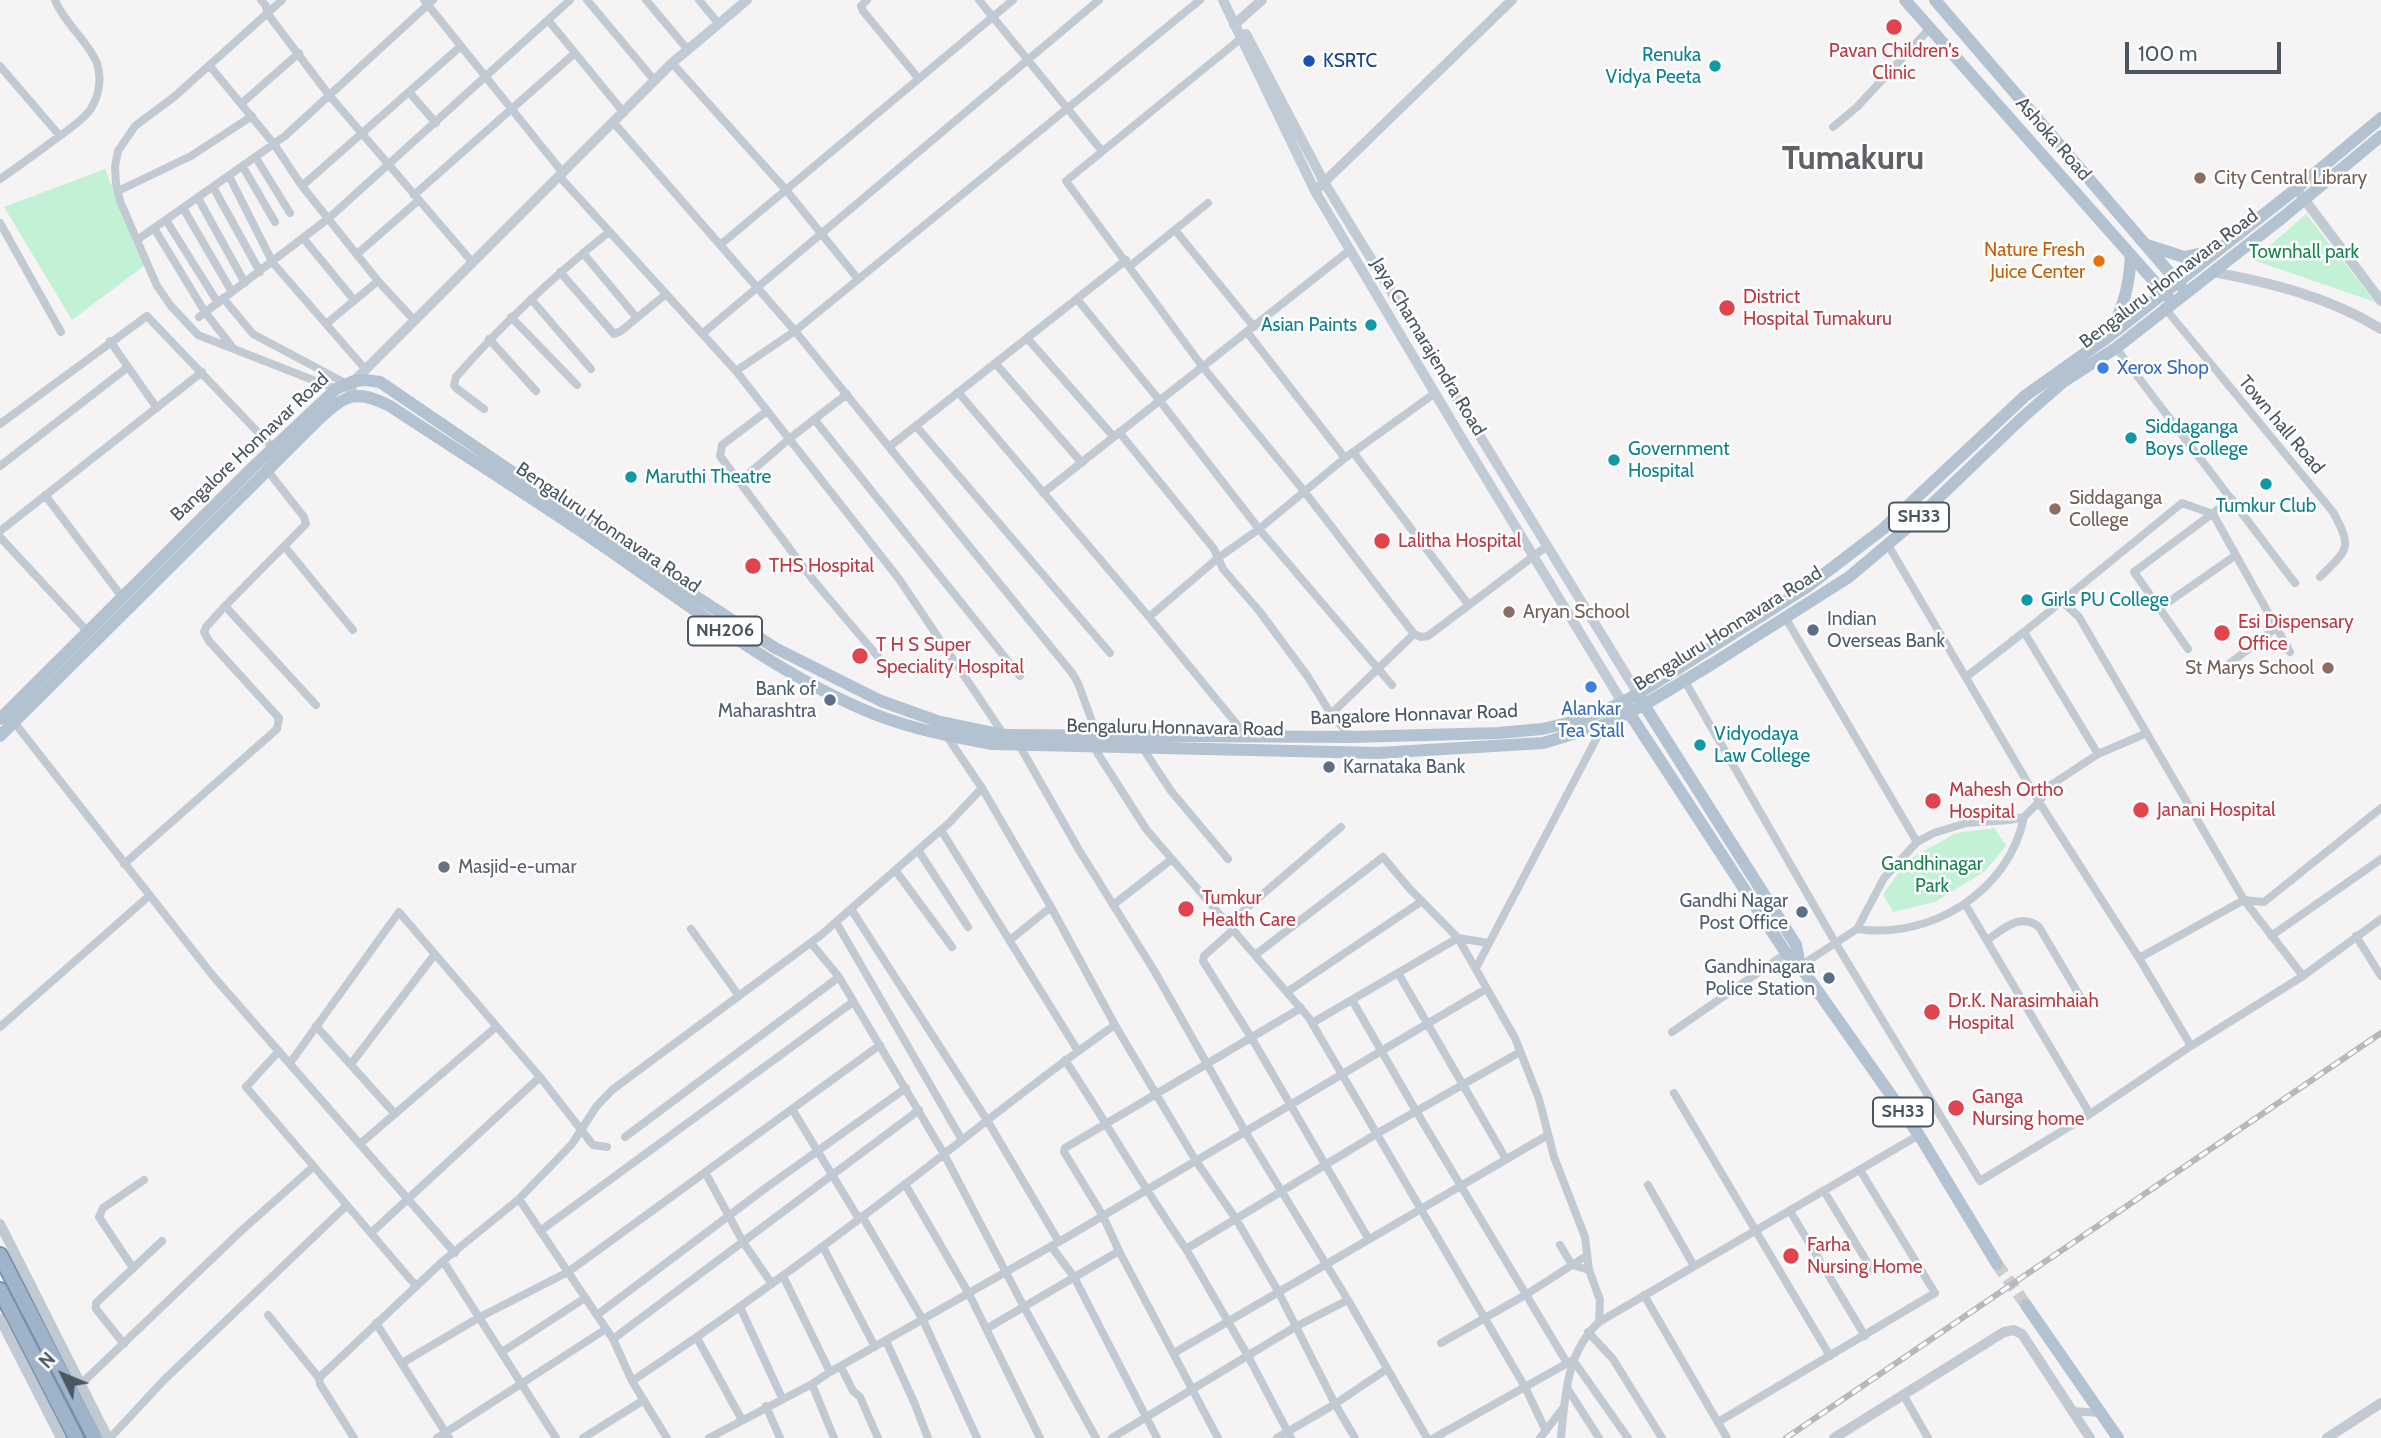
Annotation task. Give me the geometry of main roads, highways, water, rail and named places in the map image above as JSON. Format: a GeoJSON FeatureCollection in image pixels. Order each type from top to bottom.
{"type":"FeatureCollection","features":[{"type":"Feature","properties":{"kind":"highway"},"geometry":{"type":"LineString","coordinates":[[0,1255],[84,1403],[95,1438]]}},
{"type":"Feature","properties":{"kind":"highway"},"geometry":{"type":"LineString","coordinates":[[0,1290],[76,1438]]}},
{"type":"Feature","properties":{"kind":"main road","name":"Jaya Chamarajendra Road"},"geometry":{"type":"LineString","coordinates":[[1223,0],[1244,37],[1315,191],[1625,707]]}},
{"type":"Feature","properties":{"kind":"main road","name":"Jaya Chamarajendra Road"},"geometry":{"type":"LineString","coordinates":[[1231,0],[1237,23]]}},
{"type":"Feature","properties":{"kind":"main road","name":"Ashoka Road"},"geometry":{"type":"LineString","coordinates":[[1905,0],[2131,255],[2169,306]]}},
{"type":"Feature","properties":{"kind":"main road","name":"Ashoka Road"},"geometry":{"type":"LineString","coordinates":[[1935,0],[2181,286]]}},
{"type":"Feature","properties":{"kind":"main road"},"geometry":{"type":"LineString","coordinates":[[0,736],[337,402],[347,388],[672,63],[744,1]]}},
{"type":"Feature","properties":{"kind":"main road","name":"Jaya Chamarajendra Road"},"geometry":{"type":"LineString","coordinates":[[1244,37],[1324,182],[1641,699]]}},
{"type":"Feature","properties":{"kind":"main road","name":"Bengaluru Honnavara Road"},"geometry":{"type":"LineString","coordinates":[[2160,295],[2213,272],[2381,118]]}},
{"type":"Feature","properties":{"kind":"main road","name":"Bengaluru Honnavara Road"},"geometry":{"type":"LineString","coordinates":[[1682,675],[1785,617],[1849,577],[1888,545],[2044,398],[2112,342],[2169,306],[2181,286],[2221,249],[2381,136]]}},
{"type":"Feature","properties":{"kind":"main road"},"geometry":{"type":"LineString","coordinates":[[2143,243],[2184,257],[2221,249]]}},
{"type":"Feature","properties":{"kind":"main road"},"geometry":{"type":"LineString","coordinates":[[2112,342],[2128,289],[2131,255]]}},
{"type":"Feature","properties":{"kind":"main road","name":"Bangalore Honnavar Road"},"geometry":{"type":"LineString","coordinates":[[0,719],[273,448],[347,388],[366,380],[380,382],[559,510],[775,648],[881,701],[937,721],[1011,739],[1222,743],[1248,738],[1499,733],[1542,729],[1625,707],[1682,675],[1807,587],[1883,529],[2017,404],[2112,342],[2160,295]]}},
{"type":"Feature","properties":{"kind":"main road","name":"Bengaluru Honnavara Road"},"geometry":{"type":"LineString","coordinates":[[559,510],[688,607],[778,665],[826,692],[876,714],[947,736],[992,744],[1011,739]]}},
{"type":"Feature","properties":{"kind":"main road","name":"SH33"},"geometry":{"type":"LineString","coordinates":[[1641,699],[1800,966],[1919,1135],[1997,1264]]}},
{"type":"Feature","properties":{"kind":"main road","name":"Bengaluru Honnavara Road"},"geometry":{"type":"LineString","coordinates":[[1095,740],[1142,747],[1222,743],[1378,753],[1479,748],[1543,743],[1603,725],[1625,707]]}},
{"type":"Feature","properties":{"kind":"main road","name":"SH33"},"geometry":{"type":"LineString","coordinates":[[1625,707],[1791,949]]}},
{"type":"Feature","properties":{"kind":"main road"},"geometry":{"type":"LineString","coordinates":[[2025,1305],[2118,1438]]}},
{"type":"Feature","properties":{"kind":"tunnel"},"geometry":{"type":"LineString","coordinates":[[1997,1264],[2026,1305]]}},
{"type":"Feature","properties":{"kind":"railway"},"geometry":{"type":"LineString","coordinates":[[1786,1438],[2381,1033]]}},
{"type":"Feature","properties":{"kind":"place","name":"Pavan Children's Clinic"},"geometry":{"type":"Point","coordinates":[1894,27]}},
{"type":"Feature","properties":{"kind":"place","name":"KSRTC"},"geometry":{"type":"Point","coordinates":[1309,61]}},
{"type":"Feature","properties":{"kind":"place","name":"Renuka Vidya Peeta"},"geometry":{"type":"Point","coordinates":[1715,66]}},
{"type":"Feature","properties":{"kind":"place","name":"City Central Library"},"geometry":{"type":"Point","coordinates":[2200,178]}},
{"type":"Feature","properties":{"kind":"place","name":"Nature Fresh Juice Center"},"geometry":{"type":"Point","coordinates":[2099,261]}},
{"type":"Feature","properties":{"kind":"place","name":"District Hospital Tumakuru"},"geometry":{"type":"Point","coordinates":[1727,308]}},
{"type":"Feature","properties":{"kind":"place","name":"Asian Paints"},"geometry":{"type":"Point","coordinates":[1371,325]}},
{"type":"Feature","properties":{"kind":"place","name":"Xerox Shop"},"geometry":{"type":"Point","coordinates":[2103,368]}},
{"type":"Feature","properties":{"kind":"place","name":"Siddaganga Boys College"},"geometry":{"type":"Point","coordinates":[2131,438]}},
{"type":"Feature","properties":{"kind":"place","name":"Government Hospital"},"geometry":{"type":"Point","coordinates":[1614,460]}},
{"type":"Feature","properties":{"kind":"place","name":"Maruthi Theatre"},"geometry":{"type":"Point","coordinates":[631,477]}},
{"type":"Feature","properties":{"kind":"place","name":"Tumkur Club"},"geometry":{"type":"Point","coordinates":[2266,484]}},
{"type":"Feature","properties":{"kind":"place","name":"Siddaganga College"},"geometry":{"type":"Point","coordinates":[2055,509]}},
{"type":"Feature","properties":{"kind":"place","name":"Lalitha Hospital"},"geometry":{"type":"Point","coordinates":[1382,541]}},
{"type":"Feature","properties":{"kind":"place","name":"THS Hospital"},"geometry":{"type":"Point","coordinates":[753,566]}},
{"type":"Feature","properties":{"kind":"place","name":"Girls PU College"},"geometry":{"type":"Point","coordinates":[2027,600]}},
{"type":"Feature","properties":{"kind":"place","name":"Aryan School"},"geometry":{"type":"Point","coordinates":[1509,612]}},
{"type":"Feature","properties":{"kind":"place","name":"Indian Overseas Bank"},"geometry":{"type":"Point","coordinates":[1813,630]}},
{"type":"Feature","properties":{"kind":"place","name":"Esi Dispensary Office"},"geometry":{"type":"Point","coordinates":[2222,633]}},
{"type":"Feature","properties":{"kind":"place","name":"T H S Super Speciality Hospital"},"geometry":{"type":"Point","coordinates":[860,656]}},
{"type":"Feature","properties":{"kind":"place","name":"St Marys School"},"geometry":{"type":"Point","coordinates":[2328,668]}},
{"type":"Feature","properties":{"kind":"place","name":"Alankar Tea Stall"},"geometry":{"type":"Point","coordinates":[1591,687]}},
{"type":"Feature","properties":{"kind":"place","name":"Bank of Maharashtra"},"geometry":{"type":"Point","coordinates":[830,700]}},
{"type":"Feature","properties":{"kind":"place","name":"Vidyodaya Law College"},"geometry":{"type":"Point","coordinates":[1700,745]}},
{"type":"Feature","properties":{"kind":"place","name":"Karnataka Bank"},"geometry":{"type":"Point","coordinates":[1329,767]}},
{"type":"Feature","properties":{"kind":"place","name":"Mahesh Ortho Hospital"},"geometry":{"type":"Point","coordinates":[1933,801]}},
{"type":"Feature","properties":{"kind":"place","name":"Janani Hospital"},"geometry":{"type":"Point","coordinates":[2141,810]}},
{"type":"Feature","properties":{"kind":"place","name":"Masjid-e-umar"},"geometry":{"type":"Point","coordinates":[444,867]}},
{"type":"Feature","properties":{"kind":"place","name":"Tumkur Health Care"},"geometry":{"type":"Point","coordinates":[1186,909]}},
{"type":"Feature","properties":{"kind":"place","name":"Gandhi Nagar Post Office"},"geometry":{"type":"Point","coordinates":[1802,912]}},
{"type":"Feature","properties":{"kind":"place","name":"Gandhinagara Police Station"},"geometry":{"type":"Point","coordinates":[1829,978]}},
{"type":"Feature","properties":{"kind":"place","name":"Dr.K. Narasimhaiah Hospital"},"geometry":{"type":"Point","coordinates":[1932,1012]}},
{"type":"Feature","properties":{"kind":"place","name":"Ganga Nursing home"},"geometry":{"type":"Point","coordinates":[1956,1108]}},
{"type":"Feature","properties":{"kind":"place","name":"Farha Nursing Home"},"geometry":{"type":"Point","coordinates":[1791,1256]}},
{"type":"Feature","properties":{"kind":"district","name":"Tumakuru"},"geometry":{"type":"Point","coordinates":[1853,159]}},
{"type":"Feature","properties":{"kind":"park label","name":"Townhall park"},"geometry":{"type":"Point","coordinates":[2304,252]}},
{"type":"Feature","properties":{"kind":"park label","name":"Gandhinagar Park"},"geometry":{"type":"Point","coordinates":[1932,875]}}]}
